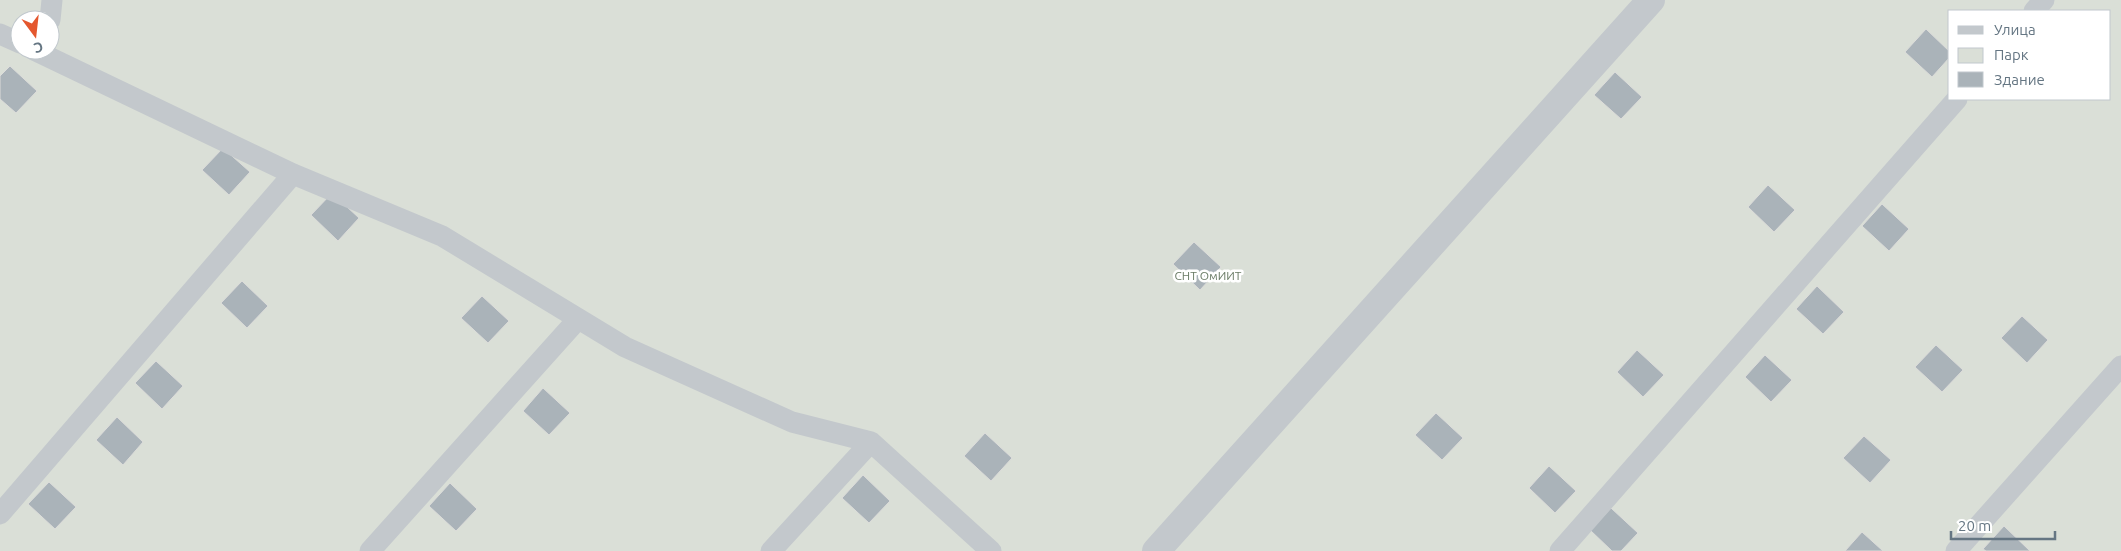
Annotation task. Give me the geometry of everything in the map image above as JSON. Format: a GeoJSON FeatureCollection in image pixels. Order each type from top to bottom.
{"type":"FeatureCollection","features":[{"type":"Feature","properties":{"kind":"street"},"geometry":{"type":"LineString","coordinates":[[1156,551],[1651,0]]}},
{"type":"Feature","properties":{"kind":"lane"},"geometry":{"type":"LineString","coordinates":[[2035,10],[2044,0]]}},
{"type":"Feature","properties":{"kind":"lane"},"geometry":{"type":"LineString","coordinates":[[59,60],[293,174],[442,236],[625,347],[792,422],[871,442],[991,551]]}},
{"type":"Feature","properties":{"kind":"lane"},"geometry":{"type":"LineString","coordinates":[[1560,551],[1956,100]]}},
{"type":"Feature","properties":{"kind":"lane"},"geometry":{"type":"LineString","coordinates":[[0,514],[293,174]]}},
{"type":"Feature","properties":{"kind":"lane"},"geometry":{"type":"LineString","coordinates":[[370,551],[578,319]]}},
{"type":"Feature","properties":{"kind":"lane"},"geometry":{"type":"LineString","coordinates":[[1956,551],[2121,366]]}},
{"type":"Feature","properties":{"kind":"lane"},"geometry":{"type":"LineString","coordinates":[[771,551],[871,442]]}},
{"type":"Feature","properties":{"kind":"green space","name":"СНТ ОмИИТ"},"geometry":{"type":"Polygon","coordinates":[[[0,0],[2121,0],[2121,551],[0,551],[0,0]]]}},
{"type":"Feature","properties":{"kind":"building"},"geometry":{"type":"Polygon","coordinates":[[[1926,29],[1948,50],[1948,59],[1932,77],[1905,52],[1926,29]]]}},
{"type":"Feature","properties":{"kind":"building"},"geometry":{"type":"Polygon","coordinates":[[[10,66],[37,91],[16,113],[0,99],[0,76],[10,66]]]}},
{"type":"Feature","properties":{"kind":"building"},"geometry":{"type":"Polygon","coordinates":[[[1615,72],[1642,97],[1621,119],[1594,95],[1615,72]]]}},
{"type":"Feature","properties":{"kind":"building"},"geometry":{"type":"Polygon","coordinates":[[[223,148],[250,172],[229,195],[202,170],[223,148]]]}},
{"type":"Feature","properties":{"kind":"building"},"geometry":{"type":"Polygon","coordinates":[[[1768,185],[1795,210],[1774,232],[1748,207],[1768,185]]]}},
{"type":"Feature","properties":{"kind":"building"},"geometry":{"type":"Polygon","coordinates":[[[332,193],[359,218],[338,241],[311,215],[332,193]]]}},
{"type":"Feature","properties":{"kind":"building"},"geometry":{"type":"Polygon","coordinates":[[[1882,204],[1909,229],[1889,251],[1862,226],[1882,204]]]}},
{"type":"Feature","properties":{"kind":"building"},"geometry":{"type":"Polygon","coordinates":[[[1194,242],[1221,267],[1200,290],[1173,264],[1194,242]]]}},
{"type":"Feature","properties":{"kind":"building"},"geometry":{"type":"Polygon","coordinates":[[[242,281],[268,306],[247,328],[221,303],[242,281]]]}},
{"type":"Feature","properties":{"kind":"building"},"geometry":{"type":"Polygon","coordinates":[[[1817,286],[1844,312],[1823,334],[1796,309],[1817,286]]]}},
{"type":"Feature","properties":{"kind":"building"},"geometry":{"type":"Polygon","coordinates":[[[482,296],[509,321],[488,343],[461,318],[482,296]]]}},
{"type":"Feature","properties":{"kind":"building"},"geometry":{"type":"Polygon","coordinates":[[[2022,316],[2048,340],[2027,363],[2001,338],[2022,316]]]}},
{"type":"Feature","properties":{"kind":"building"},"geometry":{"type":"Polygon","coordinates":[[[1936,345],[1963,370],[1942,392],[1915,367],[1936,345]]]}},
{"type":"Feature","properties":{"kind":"building"},"geometry":{"type":"Polygon","coordinates":[[[1637,350],[1664,375],[1643,397],[1617,372],[1637,350]]]}},
{"type":"Feature","properties":{"kind":"building"},"geometry":{"type":"Polygon","coordinates":[[[1765,355],[1792,380],[1771,402],[1745,377],[1765,355]]]}},
{"type":"Feature","properties":{"kind":"building"},"geometry":{"type":"Polygon","coordinates":[[[156,361],[183,386],[162,409],[135,383],[156,361]]]}},
{"type":"Feature","properties":{"kind":"building"},"geometry":{"type":"Polygon","coordinates":[[[543,388],[570,413],[549,435],[523,411],[543,388]]]}},
{"type":"Feature","properties":{"kind":"building"},"geometry":{"type":"Polygon","coordinates":[[[1436,413],[1463,438],[1442,460],[1415,435],[1436,413]]]}},
{"type":"Feature","properties":{"kind":"building"},"geometry":{"type":"Polygon","coordinates":[[[117,417],[143,442],[123,465],[96,440],[117,417]]]}},
{"type":"Feature","properties":{"kind":"building"},"geometry":{"type":"Polygon","coordinates":[[[985,433],[1012,458],[991,481],[964,456],[985,433]]]}},
{"type":"Feature","properties":{"kind":"building"},"geometry":{"type":"Polygon","coordinates":[[[1864,436],[1891,460],[1870,483],[1843,458],[1864,436]]]}},
{"type":"Feature","properties":{"kind":"building"},"geometry":{"type":"Polygon","coordinates":[[[1549,466],[1576,491],[1555,513],[1529,488],[1549,466]]]}},
{"type":"Feature","properties":{"kind":"building"},"geometry":{"type":"Polygon","coordinates":[[[863,475],[890,501],[869,523],[842,498],[863,475]]]}},
{"type":"Feature","properties":{"kind":"building"},"geometry":{"type":"Polygon","coordinates":[[[49,482],[76,507],[55,529],[28,504],[49,482]]]}},
{"type":"Feature","properties":{"kind":"building"},"geometry":{"type":"Polygon","coordinates":[[[450,483],[477,509],[456,531],[429,506],[450,483]]]}},
{"type":"Feature","properties":{"kind":"building"},"geometry":{"type":"Polygon","coordinates":[[[1611,508],[1638,533],[1621,551],[1612,551],[1590,530],[1611,508]]]}},
{"type":"Feature","properties":{"kind":"building"},"geometry":{"type":"Polygon","coordinates":[[[2004,526],[2030,551],[1986,551],[1983,549],[2004,526]]]}},
{"type":"Feature","properties":{"kind":"building"},"geometry":{"type":"Polygon","coordinates":[[[1862,532],[1883,551],[1845,551],[1862,532]]]}}]}
